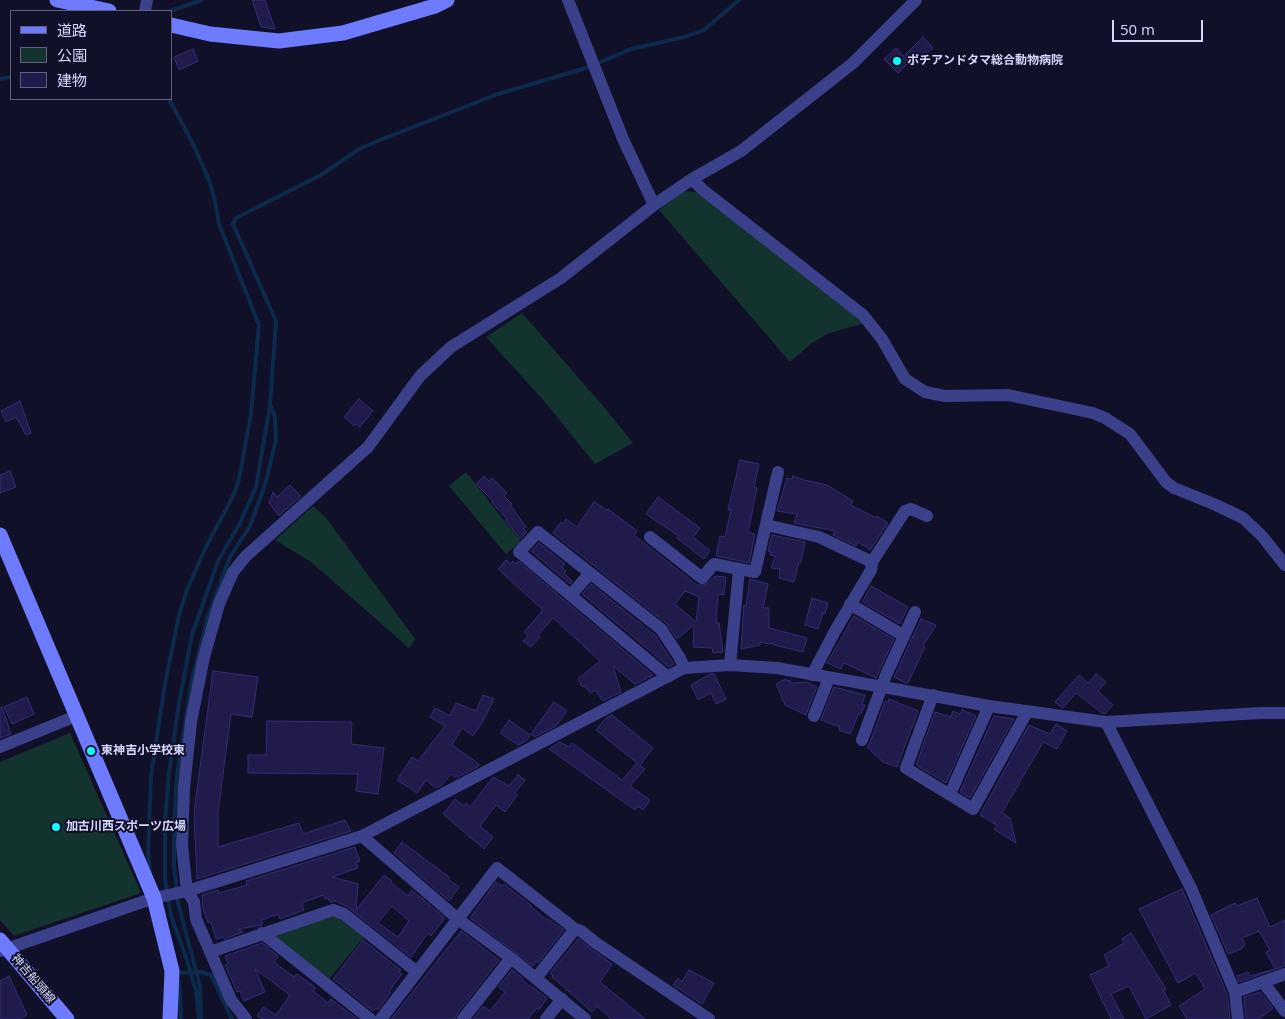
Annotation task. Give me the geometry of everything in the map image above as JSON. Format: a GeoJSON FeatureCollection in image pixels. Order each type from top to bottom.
{"type":"FeatureCollection","features":[{"type":"Feature","properties":{"kind":"street"},"geometry":{"type":"LineString","coordinates":[[57,0],[104,10]]}},
{"type":"Feature","properties":{"kind":"street"},"geometry":{"type":"LineString","coordinates":[[172,25],[210,34],[279,41],[343,33],[435,6],[447,0]]}},
{"type":"Feature","properties":{"kind":"street"},"geometry":{"type":"LineString","coordinates":[[568,0],[623,139],[654,205]]}},
{"type":"Feature","properties":{"kind":"street"},"geometry":{"type":"LineString","coordinates":[[246,1019],[231,1000],[196,919],[194,902],[187,891],[182,846],[184,788],[192,722],[207,648],[219,604],[233,572],[246,556],[368,447],[420,376],[450,347],[561,278],[654,205],[692,179],[741,151],[853,63],[916,0]]}},
{"type":"Feature","properties":{"kind":"street"},"geometry":{"type":"LineString","coordinates":[[692,179],[702,190],[863,315],[882,339],[905,379],[924,392],[945,396],[1008,395],[1093,413],[1105,418],[1130,434],[1166,482],[1174,488],[1243,518],[1262,536],[1285,565]]}},
{"type":"Feature","properties":{"kind":"street"},"geometry":{"type":"LineString","coordinates":[[650,537],[702,578],[714,564],[755,572],[778,472]]}},
{"type":"Feature","properties":{"kind":"street"},"geometry":{"type":"LineString","coordinates":[[812,675],[850,604],[871,570],[872,562],[905,511],[911,509],[927,516]]}},
{"type":"Feature","properties":{"kind":"street"},"geometry":{"type":"LineString","coordinates":[[766,525],[819,537],[872,562]]}},
{"type":"Feature","properties":{"kind":"street"},"geometry":{"type":"LineString","coordinates":[[668,677],[519,552],[538,532],[661,629],[680,658],[684,668]]}},
{"type":"Feature","properties":{"kind":"street"},"geometry":{"type":"LineString","coordinates":[[0,535],[154,898],[172,971],[170,1019]]}},
{"type":"Feature","properties":{"kind":"street"},"geometry":{"type":"LineString","coordinates":[[730,665],[740,569]]}},
{"type":"Feature","properties":{"kind":"street"},"geometry":{"type":"LineString","coordinates":[[571,595],[590,573]]}},
{"type":"Feature","properties":{"kind":"street"},"geometry":{"type":"LineString","coordinates":[[850,604],[904,636]]}},
{"type":"Feature","properties":{"kind":"street"},"geometry":{"type":"LineString","coordinates":[[862,740],[882,686],[915,612]]}},
{"type":"Feature","properties":{"kind":"street"},"geometry":{"type":"LineString","coordinates":[[2,946],[362,836],[684,668],[730,665],[777,668],[989,706],[1106,722],[1285,713]]}},
{"type":"Feature","properties":{"kind":"street"},"geometry":{"type":"LineString","coordinates":[[814,716],[829,678]]}},
{"type":"Feature","properties":{"kind":"street"},"geometry":{"type":"LineString","coordinates":[[933,695],[906,768],[973,809],[1027,712]]}},
{"type":"Feature","properties":{"kind":"street"},"geometry":{"type":"LineString","coordinates":[[950,794],[989,706]]}},
{"type":"Feature","properties":{"kind":"street"},"geometry":{"type":"LineString","coordinates":[[0,747],[76,716]]}},
{"type":"Feature","properties":{"kind":"street"},"geometry":{"type":"LineString","coordinates":[[1106,722],[1190,888],[1235,992],[1238,1019]]}},
{"type":"Feature","properties":{"kind":"street"},"geometry":{"type":"LineString","coordinates":[[362,836],[458,919],[511,958],[585,1019]]}},
{"type":"Feature","properties":{"kind":"street"},"geometry":{"type":"LineString","coordinates":[[381,1019],[497,868],[575,929],[581,931],[709,1019]]}},
{"type":"Feature","properties":{"kind":"street"},"geometry":{"type":"LineString","coordinates":[[210,952],[333,910],[344,914],[417,972]]}},
{"type":"Feature","properties":{"kind":"street"},"geometry":{"type":"LineString","coordinates":[[536,978],[575,929]]}},
{"type":"Feature","properties":{"kind":"street"},"geometry":{"type":"LineString","coordinates":[[262,933],[370,1019]]}},
{"type":"Feature","properties":{"kind":"street","name":"神吉船頭線"},"geometry":{"type":"LineString","coordinates":[[2,946],[66,1019]]}},
{"type":"Feature","properties":{"kind":"street"},"geometry":{"type":"LineString","coordinates":[[463,1019],[511,958]]}},
{"type":"Feature","properties":{"kind":"street"},"geometry":{"type":"LineString","coordinates":[[1235,992],[1285,974]]}},
{"type":"Feature","properties":{"kind":"street"},"geometry":{"type":"LineString","coordinates":[[1263,982],[1285,1010]]}},
{"type":"Feature","properties":{"kind":"street"},"geometry":{"type":"LineString","coordinates":[[546,1019],[562,999]]}},
{"type":"Feature","properties":{"kind":"green space"},"geometry":{"type":"Polygon","coordinates":[[[684,191],[697,192],[864,323],[827,334],[812,343],[790,362],[659,210],[684,191]]]}},
{"type":"Feature","properties":{"kind":"green space"},"geometry":{"type":"Polygon","coordinates":[[[522,313],[633,443],[595,464],[544,401],[486,337],[522,313]]]}},
{"type":"Feature","properties":{"kind":"green space"},"geometry":{"type":"Polygon","coordinates":[[[466,472],[521,542],[506,554],[449,486],[466,472]]]}},
{"type":"Feature","properties":{"kind":"green space"},"geometry":{"type":"Polygon","coordinates":[[[313,506],[327,519],[415,639],[409,648],[311,562],[275,540],[313,506]]]}},
{"type":"Feature","properties":{"kind":"green space","name":"加古川西スポーツ広場"},"geometry":{"type":"Polygon","coordinates":[[[70,733],[141,893],[14,936],[0,920],[0,762],[70,733]]]}},
{"type":"Feature","properties":{"kind":"green space"},"geometry":{"type":"Polygon","coordinates":[[[336,916],[364,937],[329,979],[277,938],[277,933],[336,916]]]}},
{"type":"Feature","properties":{"kind":"building"},"geometry":{"type":"Polygon","coordinates":[[[252,0],[265,0],[275,29],[261,27],[252,0]]]}},
{"type":"Feature","properties":{"kind":"building"},"geometry":{"type":"Polygon","coordinates":[[[923,37],[933,48],[915,65],[905,55],[923,37]]]}},
{"type":"Feature","properties":{"kind":"building","name":"ポチアンドタマ総合動物病院"},"geometry":{"type":"Polygon","coordinates":[[[896,48],[909,62],[898,73],[884,59],[896,48]]]}},
{"type":"Feature","properties":{"kind":"building"},"geometry":{"type":"Polygon","coordinates":[[[193,49],[198,61],[179,70],[174,57],[193,49]]]}},
{"type":"Feature","properties":{"kind":"building"},"geometry":{"type":"Polygon","coordinates":[[[359,399],[373,411],[360,427],[356,424],[354,426],[344,417],[359,399]]]}},
{"type":"Feature","properties":{"kind":"building"},"geometry":{"type":"Polygon","coordinates":[[[20,401],[31,433],[26,435],[16,417],[6,422],[1,411],[20,401]]]}},
{"type":"Feature","properties":{"kind":"building"},"geometry":{"type":"Polygon","coordinates":[[[740,460],[759,464],[754,487],[757,488],[748,532],[755,534],[749,563],[716,556],[720,536],[725,537],[731,510],[728,510],[740,460]]]}},
{"type":"Feature","properties":{"kind":"building"},"geometry":{"type":"Polygon","coordinates":[[[10,471],[16,487],[0,493],[0,475],[10,471]]]}},
{"type":"Feature","properties":{"kind":"building"},"geometry":{"type":"Polygon","coordinates":[[[484,476],[489,481],[492,478],[507,493],[504,496],[512,504],[510,505],[526,527],[523,529],[527,532],[520,539],[505,520],[507,519],[492,503],[493,501],[476,484],[484,476]]]}},
{"type":"Feature","properties":{"kind":"building"},"geometry":{"type":"Polygon","coordinates":[[[793,476],[827,485],[853,501],[851,505],[888,523],[870,550],[858,542],[856,546],[833,535],[835,531],[794,523],[797,514],[777,511],[787,478],[792,479],[793,476]]]}},
{"type":"Feature","properties":{"kind":"building"},"geometry":{"type":"Polygon","coordinates":[[[290,485],[301,496],[279,516],[269,503],[273,492],[277,497],[290,485]]]}},
{"type":"Feature","properties":{"kind":"building"},"geometry":{"type":"Polygon","coordinates":[[[658,497],[700,528],[693,537],[710,551],[704,559],[677,538],[679,536],[646,514],[658,497]]]}},
{"type":"Feature","properties":{"kind":"building"},"geometry":{"type":"Polygon","coordinates":[[[594,502],[608,509],[637,531],[634,535],[697,585],[705,585],[715,576],[726,577],[724,595],[718,594],[716,623],[719,623],[723,652],[713,653],[712,648],[693,647],[694,625],[677,639],[666,623],[553,533],[561,522],[563,524],[566,519],[577,527],[594,502]],[[685,591],[675,604],[696,622],[699,597],[685,591]]]}},
{"type":"Feature","properties":{"kind":"building"},"geometry":{"type":"Polygon","coordinates":[[[772,535],[805,542],[794,582],[779,578],[780,569],[771,568],[775,556],[770,555],[771,552],[768,551],[772,535]]]}},
{"type":"Feature","properties":{"kind":"building"},"geometry":{"type":"Polygon","coordinates":[[[539,543],[565,564],[562,567],[566,571],[564,573],[572,581],[570,584],[531,551],[539,543]]]}},
{"type":"Feature","properties":{"kind":"building"},"geometry":{"type":"Polygon","coordinates":[[[506,560],[511,564],[513,561],[516,564],[518,561],[653,675],[635,684],[613,666],[621,692],[603,701],[595,690],[590,693],[585,686],[582,687],[578,679],[600,661],[553,618],[538,635],[540,637],[531,647],[523,641],[528,636],[524,632],[543,610],[498,569],[506,560]]]}},
{"type":"Feature","properties":{"kind":"building"},"geometry":{"type":"Polygon","coordinates":[[[750,579],[768,584],[763,608],[769,608],[769,628],[807,638],[803,652],[774,645],[774,643],[760,642],[760,645],[741,649],[744,605],[746,606],[750,579]]]}},
{"type":"Feature","properties":{"kind":"building"},"geometry":{"type":"Polygon","coordinates":[[[591,584],[655,635],[674,664],[669,667],[582,594],[591,584]]]}},
{"type":"Feature","properties":{"kind":"building"},"geometry":{"type":"Polygon","coordinates":[[[871,586],[908,607],[900,624],[862,602],[871,586]]]}},
{"type":"Feature","properties":{"kind":"building"},"geometry":{"type":"Polygon","coordinates":[[[812,598],[828,603],[818,629],[805,625],[812,598]]]}},
{"type":"Feature","properties":{"kind":"building"},"geometry":{"type":"Polygon","coordinates":[[[854,616],[894,639],[876,678],[844,663],[841,669],[827,663],[854,616]]]}},
{"type":"Feature","properties":{"kind":"building"},"geometry":{"type":"Polygon","coordinates":[[[921,619],[936,625],[923,646],[925,647],[908,683],[906,683],[894,677],[921,619]]]}},
{"type":"Feature","properties":{"kind":"building"},"geometry":{"type":"Polygon","coordinates":[[[213,671],[258,677],[252,717],[231,714],[218,812],[218,847],[299,823],[303,834],[345,820],[351,831],[197,879],[194,812],[213,671]]]}},
{"type":"Feature","properties":{"kind":"building"},"geometry":{"type":"Polygon","coordinates":[[[710,674],[714,674],[726,699],[716,704],[711,693],[698,700],[691,685],[710,674]]]}},
{"type":"Feature","properties":{"kind":"building"},"geometry":{"type":"Polygon","coordinates":[[[1096,674],[1106,682],[1098,691],[1113,705],[1105,714],[1076,693],[1063,708],[1055,702],[1079,675],[1088,683],[1096,674]]]}},
{"type":"Feature","properties":{"kind":"building"},"geometry":{"type":"Polygon","coordinates":[[[786,679],[787,681],[790,680],[791,683],[807,682],[817,687],[806,715],[785,705],[776,684],[786,679]]]}},
{"type":"Feature","properties":{"kind":"building"},"geometry":{"type":"Polygon","coordinates":[[[834,687],[865,695],[862,705],[865,705],[861,714],[859,713],[850,734],[839,730],[840,727],[821,720],[834,687]]]}},
{"type":"Feature","properties":{"kind":"building"},"geometry":{"type":"Polygon","coordinates":[[[483,695],[494,699],[483,721],[473,736],[462,728],[452,745],[479,764],[479,766],[456,778],[451,774],[442,785],[436,788],[426,780],[417,793],[397,780],[412,757],[418,761],[445,726],[430,717],[435,708],[450,716],[456,703],[476,711],[483,695]]]}},
{"type":"Feature","properties":{"kind":"building"},"geometry":{"type":"Polygon","coordinates":[[[27,697],[34,714],[12,724],[4,707],[27,697]]]}},
{"type":"Feature","properties":{"kind":"building"},"geometry":{"type":"Polygon","coordinates":[[[889,699],[918,711],[897,767],[883,762],[867,747],[885,701],[888,702],[889,699]]]}},
{"type":"Feature","properties":{"kind":"building"},"geometry":{"type":"Polygon","coordinates":[[[554,702],[567,711],[556,726],[535,737],[531,734],[554,702]]]}},
{"type":"Feature","properties":{"kind":"building"},"geometry":{"type":"Polygon","coordinates":[[[2,707],[11,734],[0,738],[0,708],[2,707]]]}},
{"type":"Feature","properties":{"kind":"building"},"geometry":{"type":"Polygon","coordinates":[[[962,710],[976,716],[946,783],[916,765],[935,712],[951,717],[953,711],[960,714],[962,710]]]}},
{"type":"Feature","properties":{"kind":"building"},"geometry":{"type":"Polygon","coordinates":[[[612,715],[653,748],[640,765],[645,769],[630,786],[650,800],[643,810],[638,806],[635,810],[549,749],[560,742],[569,747],[572,743],[622,780],[637,763],[596,730],[606,718],[612,715]]]}},
{"type":"Feature","properties":{"kind":"building"},"geometry":{"type":"Polygon","coordinates":[[[994,716],[1014,719],[970,798],[960,792],[994,716]]]}},
{"type":"Feature","properties":{"kind":"building"},"geometry":{"type":"Polygon","coordinates":[[[509,720],[530,735],[526,741],[518,745],[500,733],[509,720]]]}},
{"type":"Feature","properties":{"kind":"building"},"geometry":{"type":"Polygon","coordinates":[[[267,721],[352,722],[351,744],[384,748],[378,794],[356,791],[358,774],[248,773],[248,755],[266,755],[267,721]]]}},
{"type":"Feature","properties":{"kind":"building"},"geometry":{"type":"Polygon","coordinates":[[[1056,724],[1067,731],[1057,749],[1043,742],[1002,813],[1010,818],[1016,843],[994,829],[997,825],[980,815],[1029,725],[1050,734],[1056,724]]]}},
{"type":"Feature","properties":{"kind":"building"},"geometry":{"type":"Polygon","coordinates":[[[518,775],[525,780],[515,793],[517,795],[505,812],[496,805],[480,826],[493,837],[484,849],[443,814],[455,799],[464,806],[466,803],[470,807],[493,777],[509,786],[518,775]]]}},
{"type":"Feature","properties":{"kind":"building"},"geometry":{"type":"Polygon","coordinates":[[[402,842],[449,877],[448,879],[459,887],[449,901],[394,853],[402,842]]]}},
{"type":"Feature","properties":{"kind":"building"},"geometry":{"type":"Polygon","coordinates":[[[355,847],[360,861],[356,862],[358,868],[332,877],[358,884],[356,910],[384,875],[408,896],[412,890],[445,918],[431,936],[428,933],[411,957],[349,908],[336,901],[330,902],[323,895],[302,903],[304,910],[280,919],[278,914],[262,920],[262,925],[238,929],[243,932],[224,939],[223,937],[216,939],[211,922],[208,923],[203,910],[202,895],[218,890],[219,893],[247,885],[246,881],[355,847]],[[392,906],[378,923],[398,937],[409,921],[392,906]]]}},
{"type":"Feature","properties":{"kind":"building"},"geometry":{"type":"Polygon","coordinates":[[[496,882],[502,886],[504,884],[547,920],[564,930],[538,963],[536,961],[533,966],[470,918],[496,882]]]}},
{"type":"Feature","properties":{"kind":"building"},"geometry":{"type":"Polygon","coordinates":[[[1182,889],[1227,994],[1230,1019],[1187,1019],[1179,1006],[1205,989],[1196,973],[1178,983],[1139,909],[1182,889]]]}},
{"type":"Feature","properties":{"kind":"building"},"geometry":{"type":"Polygon","coordinates":[[[1257,898],[1270,927],[1285,920],[1285,966],[1239,982],[1237,976],[1248,972],[1250,976],[1275,969],[1266,952],[1270,950],[1259,931],[1242,938],[1245,945],[1241,949],[1228,954],[1211,915],[1235,903],[1237,906],[1257,898]]]}},
{"type":"Feature","properties":{"kind":"building"},"geometry":{"type":"Polygon","coordinates":[[[461,931],[499,960],[455,1019],[391,1019],[461,931]]]}},
{"type":"Feature","properties":{"kind":"building"},"geometry":{"type":"Polygon","coordinates":[[[1131,933],[1166,989],[1163,990],[1171,1005],[1146,1019],[1129,986],[1111,994],[1124,1019],[1111,1019],[1090,975],[1109,966],[1104,955],[1124,943],[1122,939],[1131,933]]]}},
{"type":"Feature","properties":{"kind":"building"},"geometry":{"type":"Polygon","coordinates":[[[578,939],[612,964],[600,982],[645,1019],[611,1019],[597,1006],[592,1012],[552,977],[550,973],[578,939]]]}},
{"type":"Feature","properties":{"kind":"building"},"geometry":{"type":"Polygon","coordinates":[[[363,940],[401,970],[399,972],[402,974],[378,1010],[376,1008],[373,1011],[333,979],[363,940]]]}},
{"type":"Feature","properties":{"kind":"building"},"geometry":{"type":"Polygon","coordinates":[[[262,943],[278,956],[274,962],[294,977],[297,974],[316,988],[313,991],[328,1003],[331,999],[357,1019],[263,1019],[257,1016],[263,1007],[276,1015],[290,995],[255,969],[265,992],[244,1001],[240,991],[237,992],[225,965],[228,964],[225,956],[262,943]]]}},
{"type":"Feature","properties":{"kind":"building"},"geometry":{"type":"Polygon","coordinates":[[[512,970],[523,978],[522,980],[547,998],[539,1010],[537,1008],[528,1019],[473,1019],[483,1006],[490,1011],[505,992],[498,987],[512,970]]]}},
{"type":"Feature","properties":{"kind":"building"},"geometry":{"type":"Polygon","coordinates":[[[689,970],[714,983],[702,1004],[673,985],[678,978],[682,982],[689,970]]]}},
{"type":"Feature","properties":{"kind":"building"},"geometry":{"type":"Polygon","coordinates":[[[9,976],[27,1015],[19,1019],[0,1019],[0,981],[9,976]]]}},
{"type":"Feature","properties":{"kind":"building"},"geometry":{"type":"Polygon","coordinates":[[[1260,992],[1273,1008],[1259,1019],[1246,1019],[1244,997],[1260,992]]]}},
{"type":"Feature","properties":{"kind":"waterway"},"geometry":{"type":"LineString","coordinates":[[172,10],[202,0]]}},
{"type":"Feature","properties":{"kind":"waterway"},"geometry":{"type":"LineString","coordinates":[[199,1019],[196,991],[171,916],[165,880],[165,821],[169,773],[179,703],[192,635],[218,561],[240,523],[256,487],[270,405],[276,321],[233,224],[236,218],[321,175],[359,149],[498,94],[586,68],[631,49],[688,36],[704,30],[739,0]]}},
{"type":"Feature","properties":{"kind":"waterway"},"geometry":{"type":"LineString","coordinates":[[0,79],[10,77]]}},
{"type":"Feature","properties":{"kind":"waterway"},"geometry":{"type":"LineString","coordinates":[[150,873],[148,854],[151,776],[165,684],[179,615],[187,590],[205,549],[234,494],[239,479],[251,414],[259,325],[219,224],[209,180],[194,146],[170,100]]}},
{"type":"Feature","properties":{"kind":"waterway"},"geometry":{"type":"LineString","coordinates":[[201,1019],[200,986],[178,903],[174,866],[177,775],[192,680],[208,616],[230,557],[250,526],[265,485],[276,440],[275,417],[271,407]]}},
{"type":"Feature","properties":{"kind":"waterway"},"geometry":{"type":"LineString","coordinates":[[178,973],[201,972],[211,975],[232,1019]]}},
{"type":"Feature","properties":{"kind":"waterway"},"geometry":{"type":"LineString","coordinates":[[179,981],[181,1019]]}},
{"type":"Feature","properties":{"kind":"place","name":"ポチアンドタマ総合動物病院"},"geometry":{"type":"Point","coordinates":[897,61]}},
{"type":"Feature","properties":{"kind":"place","name":"東神吉小学校東"},"geometry":{"type":"Point","coordinates":[91,751]}},
{"type":"Feature","properties":{"kind":"place","name":"加古川西スポーツ広場"},"geometry":{"type":"Point","coordinates":[56,827]}}]}
